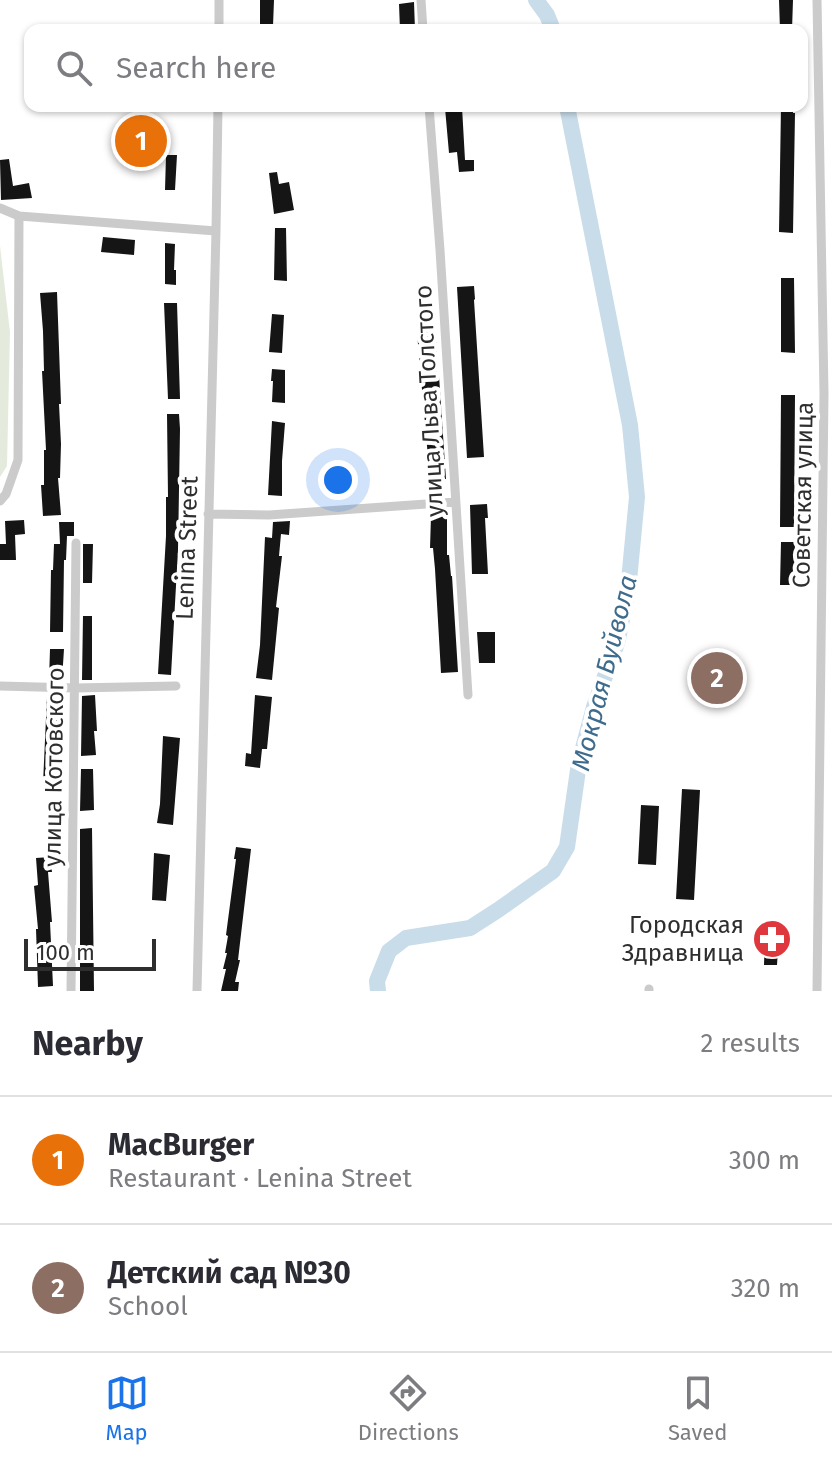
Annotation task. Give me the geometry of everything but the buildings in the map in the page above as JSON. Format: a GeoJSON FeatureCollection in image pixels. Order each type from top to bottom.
{"type":"FeatureCollection","features":[{"type":"Feature","properties":{"kind":"street"},"geometry":{"type":"LineString","coordinates":[[219,0],[219,24]]}},
{"type":"Feature","properties":{"kind":"street"},"geometry":{"type":"LineString","coordinates":[[421,0],[423,24]]}},
{"type":"Feature","properties":{"kind":"street","name":"Советская улица"},"geometry":{"type":"LineString","coordinates":[[817,0],[828,394],[817,991]]}},
{"type":"Feature","properties":{"kind":"street","name":"Lenina Street"},"geometry":{"type":"LineString","coordinates":[[197,991],[218,112]]}},
{"type":"Feature","properties":{"kind":"street","name":"улица Льва Толстого"},"geometry":{"type":"LineString","coordinates":[[429,112],[468,695]]}},
{"type":"Feature","properties":{"kind":"street"},"geometry":{"type":"LineString","coordinates":[[0,208],[19,216],[216,231]]}},
{"type":"Feature","properties":{"kind":"street"},"geometry":{"type":"LineString","coordinates":[[0,501],[6,494],[18,460],[19,216]]}},
{"type":"Feature","properties":{"kind":"street"},"geometry":{"type":"LineString","coordinates":[[208,514],[269,515],[455,502]]}},
{"type":"Feature","properties":{"kind":"street","name":"улица Котовского"},"geometry":{"type":"LineString","coordinates":[[71,991],[76,543]]}},
{"type":"Feature","properties":{"kind":"street"},"geometry":{"type":"LineString","coordinates":[[0,686],[176,686]]}},
{"type":"Feature","properties":{"kind":"green space"},"geometry":{"type":"Polygon","coordinates":[[[0,246],[10,332],[7,466],[0,477],[0,246]]]}},
{"type":"Feature","properties":{"kind":"waterway","name":"Мокрая Буйвола"},"geometry":{"type":"LineString","coordinates":[[536,0],[551,24]]}},
{"type":"Feature","properties":{"kind":"waterway","name":"Мокрая Буйвола"},"geometry":{"type":"LineString","coordinates":[[378,991],[377,981],[389,951],[406,938],[470,928],[553,871],[567,847],[579,763],[594,707],[617,643],[628,591],[637,497],[630,425],[568,112]]}},
{"type":"Feature","properties":{"kind":"place","name":"MacBurger"},"geometry":{"type":"Point","coordinates":[141,141]}},
{"type":"Feature","properties":{"kind":"place","name":"Детский сад №30"},"geometry":{"type":"Point","coordinates":[717,678]}},
{"type":"Feature","properties":{"kind":"place","name":"Городская Здравница"},"geometry":{"type":"Point","coordinates":[772,939]}}]}
